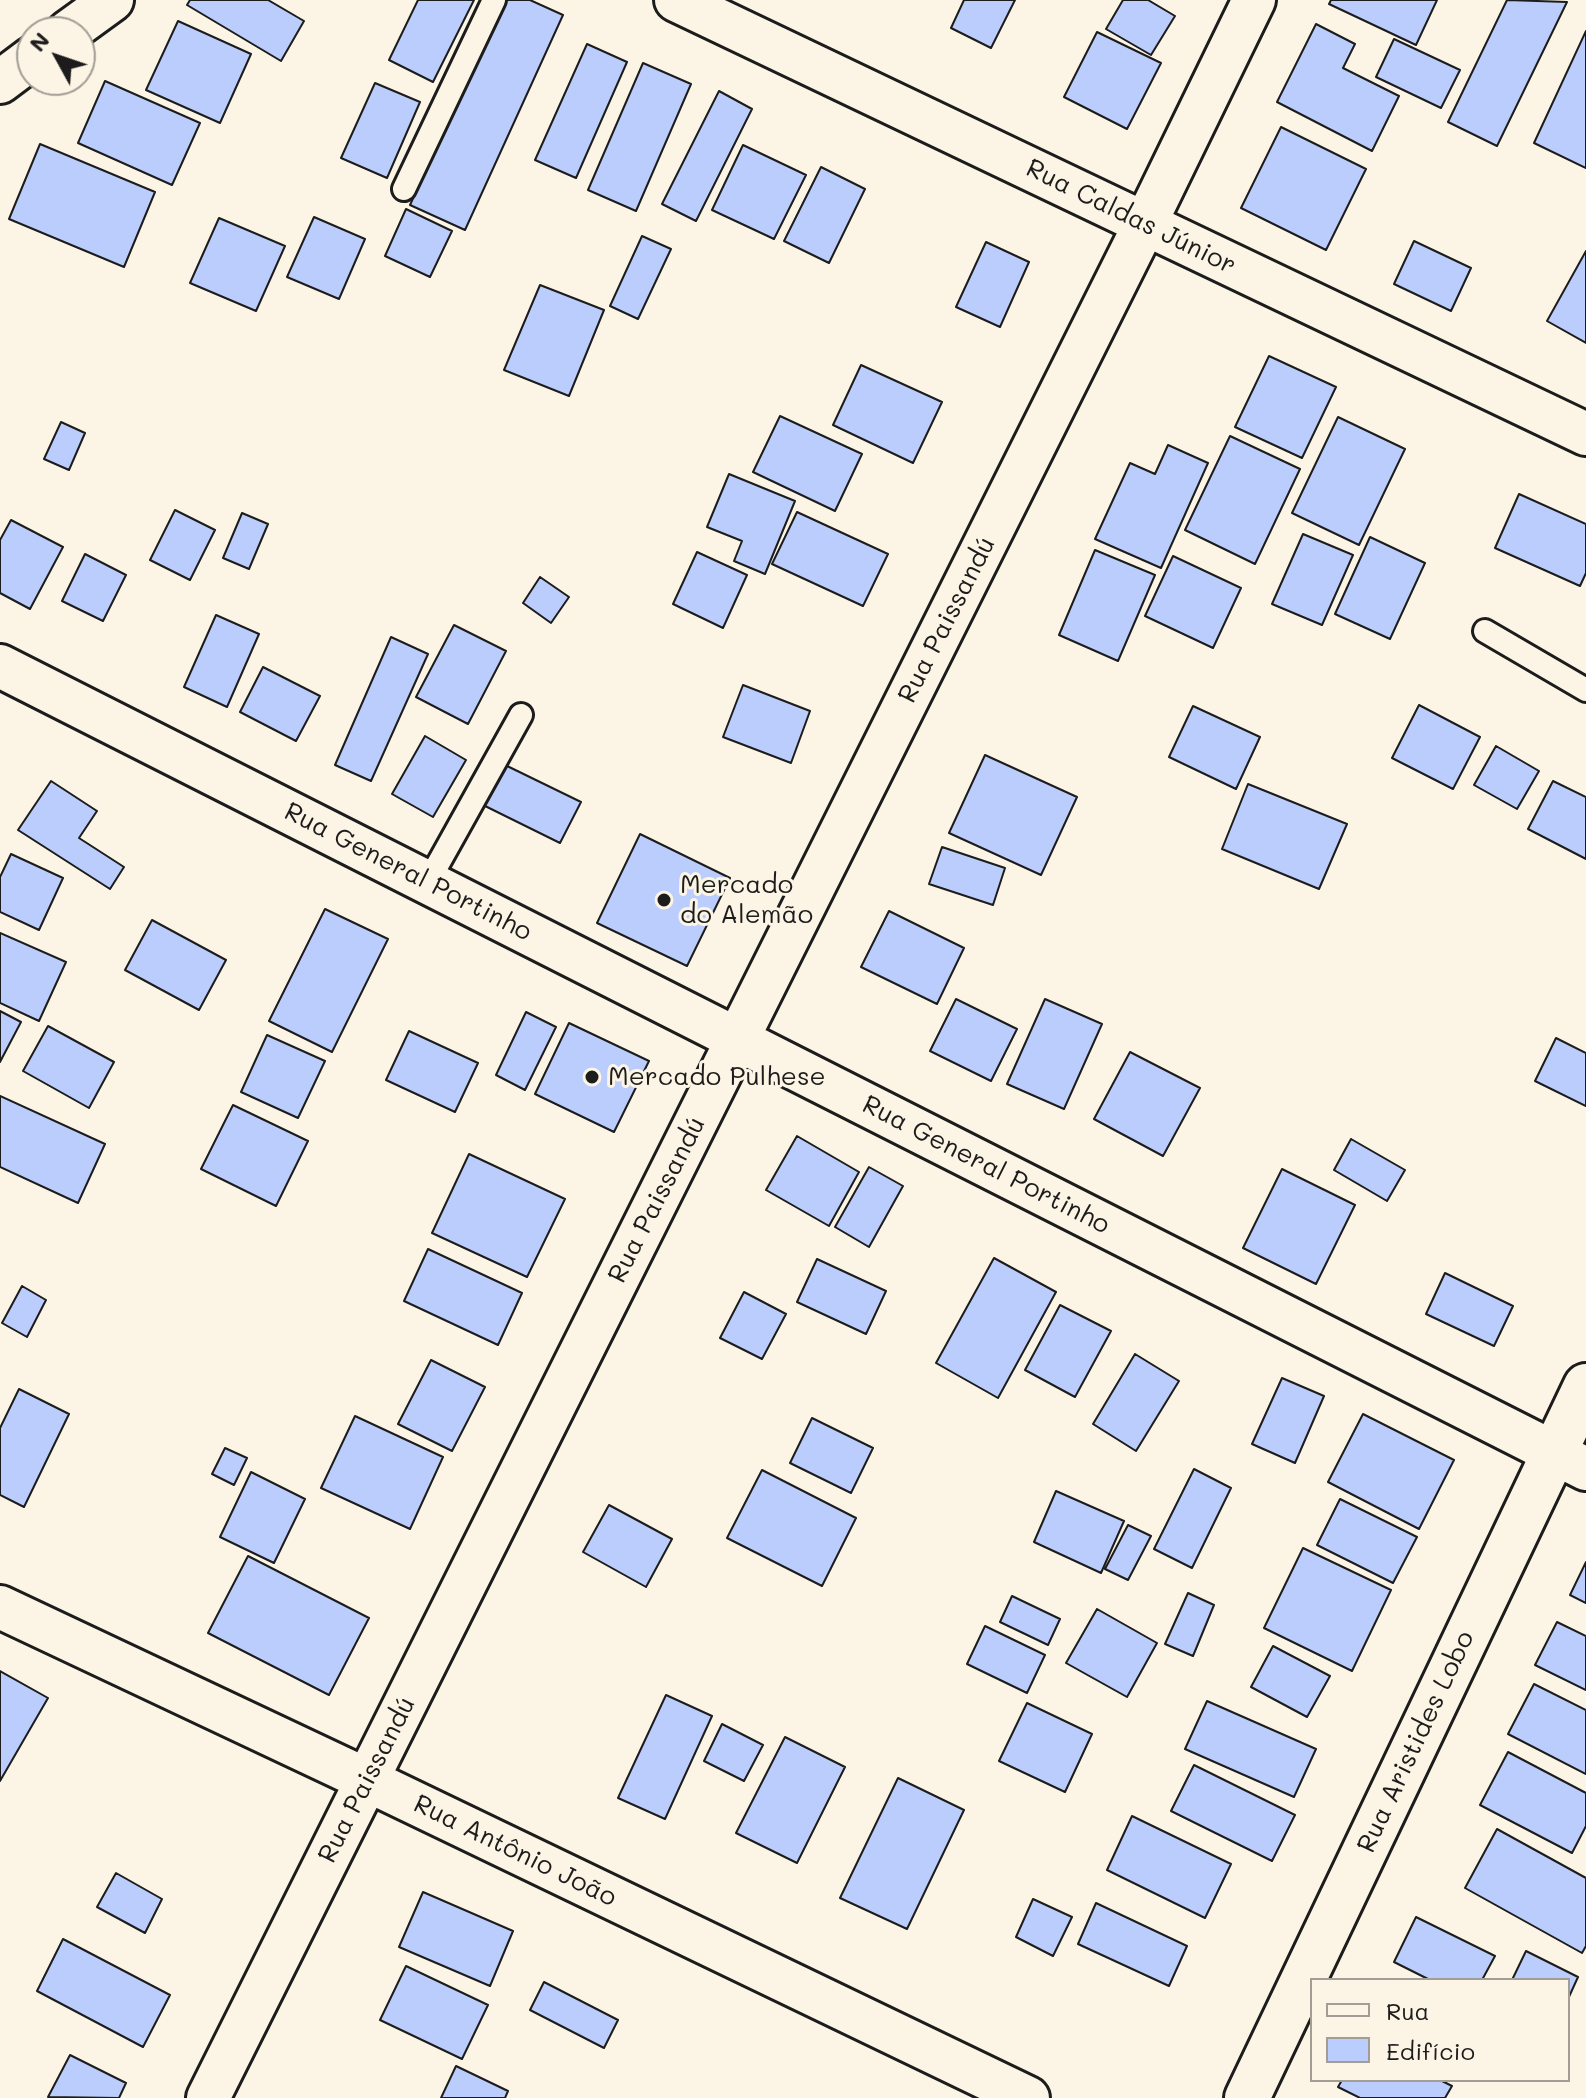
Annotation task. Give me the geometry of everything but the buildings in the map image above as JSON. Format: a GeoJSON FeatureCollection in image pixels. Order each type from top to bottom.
{"type":"FeatureCollection","features":[{"type":"Feature","properties":{"kind":"street"},"geometry":{"type":"LineString","coordinates":[[90,16],[112,0]]}},
{"type":"Feature","properties":{"kind":"street","name":"Rua Caldas Júnior"},"geometry":{"type":"LineString","coordinates":[[676,0],[1586,434]]}},
{"type":"Feature","properties":{"kind":"street","name":"Rua Paissandú"},"geometry":{"type":"LineString","coordinates":[[208,2098],[1254,0]]}},
{"type":"Feature","properties":{"kind":"street","name":"Rua General Portinho"},"geometry":{"type":"LineString","coordinates":[[3,675],[428,882],[1570,1461]]}},
{"type":"Feature","properties":{"kind":"street","name":"Rua Aristides Lobo"},"geometry":{"type":"LineString","coordinates":[[1247,2098],[1570,1461],[1586,1386]]}},
{"type":"Feature","properties":{"kind":"street","name":"Rua Antônio João"},"geometry":{"type":"LineString","coordinates":[[0,1607],[1028,2098]]}},
{"type":"Feature","properties":{"kind":"lane"},"geometry":{"type":"LineString","coordinates":[[404,189],[494,0]]}},
{"type":"Feature","properties":{"kind":"lane"},"geometry":{"type":"LineString","coordinates":[[1485,631],[1586,690]]}},
{"type":"Feature","properties":{"kind":"lane"},"geometry":{"type":"LineString","coordinates":[[428,882],[521,715]]}},
{"type":"Feature","properties":{"kind":"place","name":"Mercado do Alemão"},"geometry":{"type":"Point","coordinates":[664,900]}},
{"type":"Feature","properties":{"kind":"place","name":"Mercado Pulhese"},"geometry":{"type":"Point","coordinates":[592,1077]}}]}
